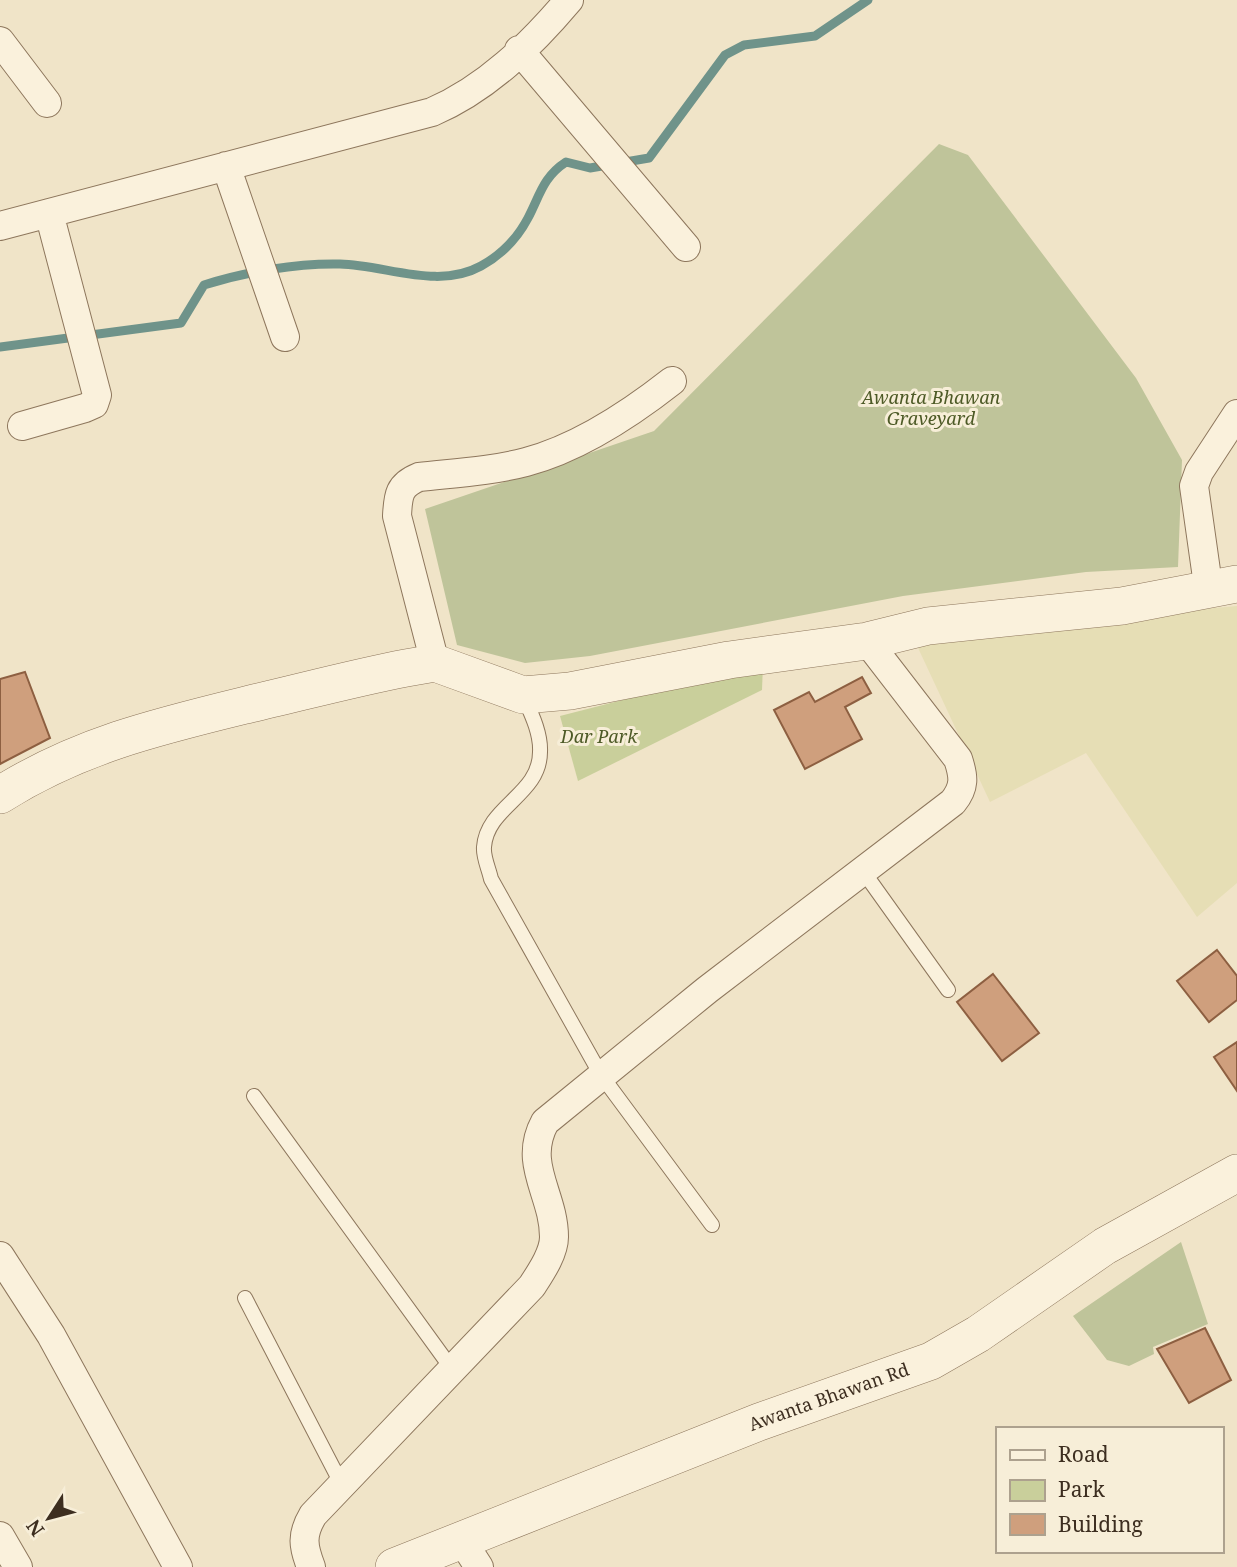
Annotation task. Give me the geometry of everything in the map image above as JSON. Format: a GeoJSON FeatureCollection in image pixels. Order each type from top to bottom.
{"type":"FeatureCollection","features":[{"type":"Feature","properties":{"kind":"street"},"geometry":{"type":"LineString","coordinates":[[0,226],[432,112],[462,99],[488,81],[569,0]]}},
{"type":"Feature","properties":{"kind":"street"},"geometry":{"type":"LineString","coordinates":[[0,41],[47,103]]}},
{"type":"Feature","properties":{"kind":"street"},"geometry":{"type":"LineString","coordinates":[[519,50],[686,247]]}},
{"type":"Feature","properties":{"kind":"street"},"geometry":{"type":"LineString","coordinates":[[226,166],[285,337]]}},
{"type":"Feature","properties":{"kind":"street"},"geometry":{"type":"LineString","coordinates":[[22,426],[94,404],[97,395],[49,213]]}},
{"type":"Feature","properties":{"kind":"street"},"geometry":{"type":"LineString","coordinates":[[435,663],[397,516],[398,494],[406,482],[419,477],[527,461],[573,443],[639,407],[672,381]]}},
{"type":"Feature","properties":{"kind":"street"},"geometry":{"type":"LineString","coordinates":[[0,795],[37,772],[102,743],[342,682],[435,663],[523,695],[570,691],[729,660],[867,640],[928,626],[1122,606],[1223,588],[1194,486],[1199,472],[1237,414]]}},
{"type":"Feature","properties":{"kind":"street"},"geometry":{"type":"LineString","coordinates":[[312,1567],[303,1547],[304,1531],[313,1515],[532,1286],[544,1266],[554,1239],[534,1153],[536,1137],[545,1122],[601,1075],[953,802],[961,792],[964,778],[958,759],[867,640]]}},
{"type":"Feature","properties":{"kind":"street","name":"Awanta Bhawan Rd"},"geometry":{"type":"LineString","coordinates":[[394,1567],[470,1553],[759,1422],[932,1361],[978,1334],[1105,1246],[1237,1173]]}},
{"type":"Feature","properties":{"kind":"street"},"geometry":{"type":"LineString","coordinates":[[0,1256],[51,1335],[178,1567]]}},
{"type":"Feature","properties":{"kind":"street"},"geometry":{"type":"LineString","coordinates":[[0,1536],[18,1567]]}},
{"type":"Feature","properties":{"kind":"lane"},"geometry":{"type":"LineString","coordinates":[[523,695],[534,721],[541,752],[536,774],[501,811],[487,831],[484,849],[491,879],[601,1075],[712,1224]]}},
{"type":"Feature","properties":{"kind":"lane"},"geometry":{"type":"LineString","coordinates":[[863,871],[948,990]]}},
{"type":"Feature","properties":{"kind":"lane"},"geometry":{"type":"LineString","coordinates":[[254,1096],[452,1369]]}},
{"type":"Feature","properties":{"kind":"lane"},"geometry":{"type":"LineString","coordinates":[[245,1298],[342,1485]]}},
{"type":"Feature","properties":{"kind":"shaded area"},"geometry":{"type":"Polygon","coordinates":[[[1237,606],[1237,883],[1197,917],[1086,753],[990,802],[912,635],[1237,606]]]}},
{"type":"Feature","properties":{"kind":"green space","name":"Awanta Bhawan Graveyard"},"geometry":{"type":"Polygon","coordinates":[[[939,144],[968,155],[1136,378],[1182,460],[1178,567],[1086,572],[903,596],[590,656],[525,663],[457,645],[425,509],[654,431],[939,144]]]}},
{"type":"Feature","properties":{"kind":"green space","name":"Dar Park"},"geometry":{"type":"Polygon","coordinates":[[[763,664],[762,690],[578,781],[560,716],[763,664]]]}},
{"type":"Feature","properties":{"kind":"green space"},"geometry":{"type":"Polygon","coordinates":[[[1181,1242],[1208,1324],[1153,1347],[1154,1354],[1129,1366],[1107,1360],[1073,1316],[1181,1242]]]}},
{"type":"Feature","properties":{"kind":"building"},"geometry":{"type":"Polygon","coordinates":[[[25,672],[50,738],[0,764],[0,679],[25,672]]]}},
{"type":"Feature","properties":{"kind":"building"},"geometry":{"type":"Polygon","coordinates":[[[862,677],[871,693],[845,707],[862,739],[805,769],[774,710],[809,692],[815,702],[862,677]]]}},
{"type":"Feature","properties":{"kind":"building"},"geometry":{"type":"Polygon","coordinates":[[[1217,950],[1237,976],[1237,1000],[1209,1022],[1177,981],[1217,950]]]}},
{"type":"Feature","properties":{"kind":"building"},"geometry":{"type":"Polygon","coordinates":[[[993,974],[1039,1033],[1002,1061],[957,1002],[993,974]]]}},
{"type":"Feature","properties":{"kind":"building"},"geometry":{"type":"Polygon","coordinates":[[[1237,1042],[1237,1091],[1214,1057],[1237,1042]]]}},
{"type":"Feature","properties":{"kind":"building"},"geometry":{"type":"Polygon","coordinates":[[[1205,1328],[1231,1380],[1189,1403],[1157,1349],[1205,1328]]]}},
{"type":"Feature","properties":{"kind":"waterway"},"geometry":{"type":"LineString","coordinates":[[0,347],[181,323],[204,285],[271,269],[340,264],[430,276],[464,273],[488,262],[508,246],[524,226],[547,180],[566,162],[590,168],[649,158],[725,55],[744,45],[815,36],[868,0]]}}]}
